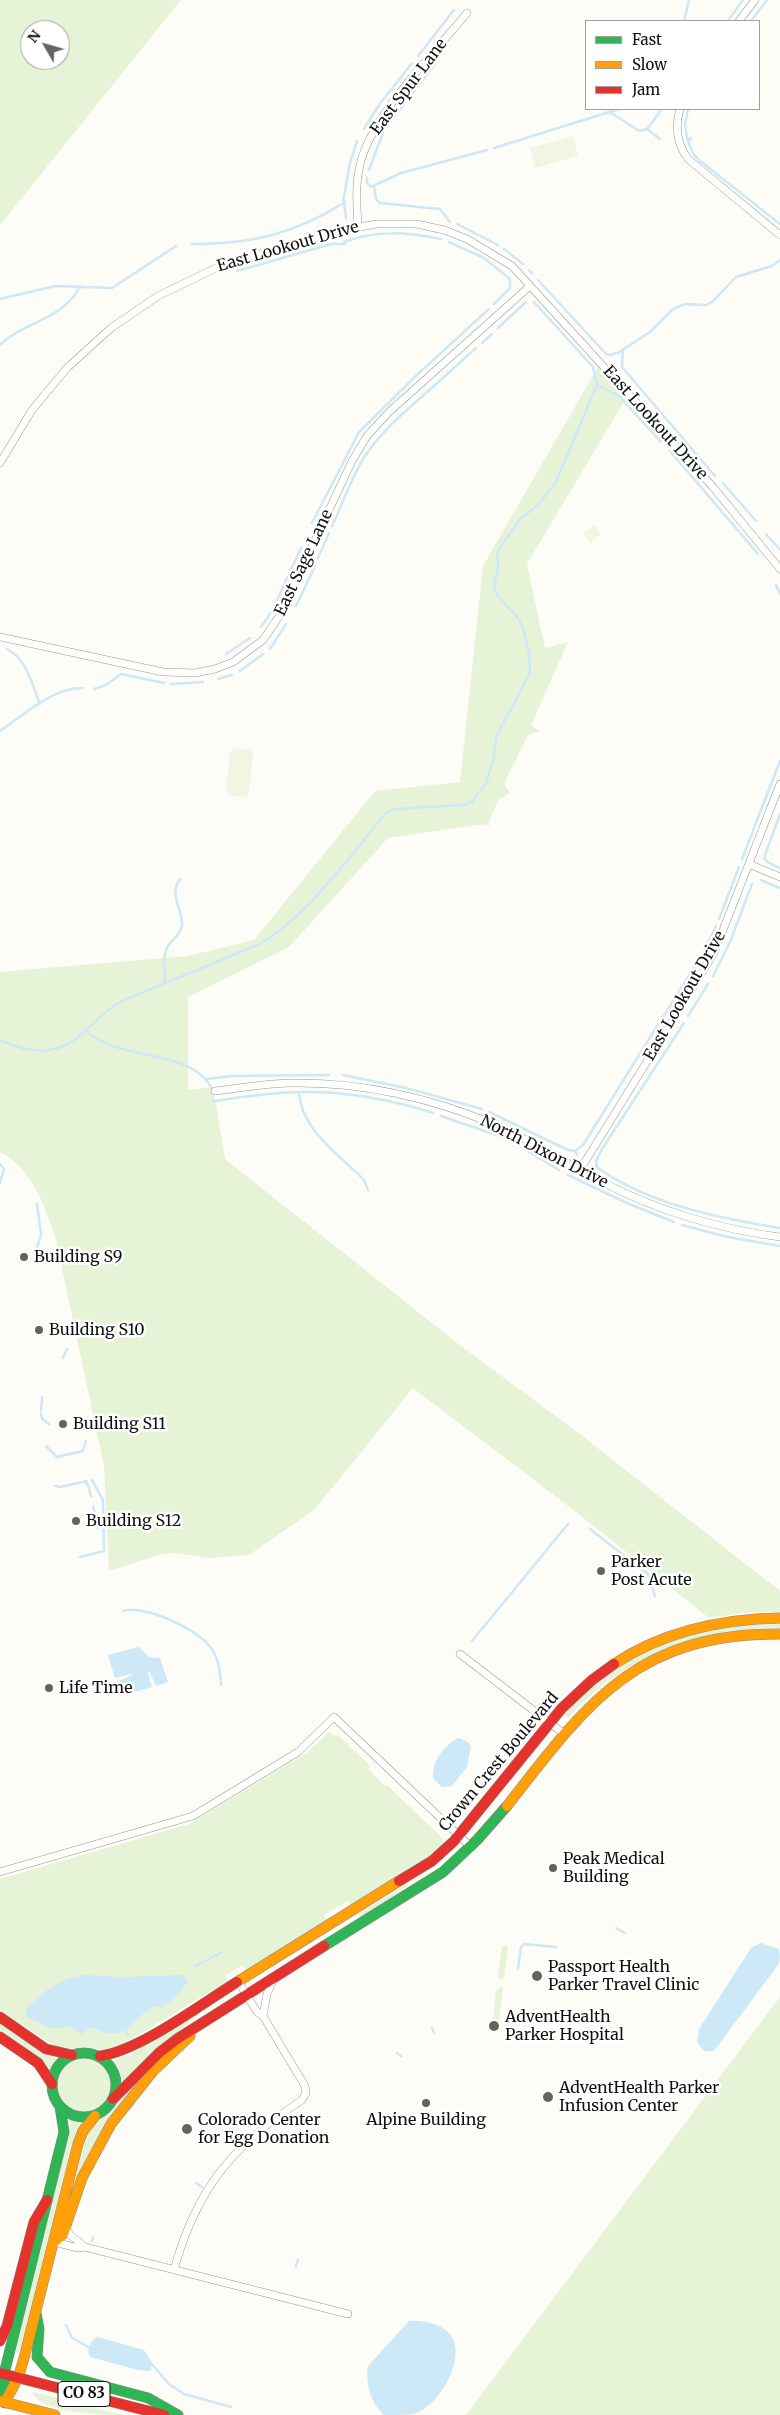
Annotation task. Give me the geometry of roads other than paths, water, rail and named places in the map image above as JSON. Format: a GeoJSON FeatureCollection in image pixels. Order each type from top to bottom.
{"type":"FeatureCollection","features":[{"type":"Feature","properties":{"kind":"main road","name":"Crown Crest Boulevard"},"geometry":{"type":"LineString","coordinates":[[100,2056],[116,2054],[129,2048],[424,1866],[459,1837],[550,1723],[590,1682],[620,1660],[647,1644],[703,1625],[742,1618],[780,1618]]}},
{"type":"Feature","properties":{"kind":"main road","name":"Crown Crest Boulevard"},"geometry":{"type":"LineString","coordinates":[[113,2100],[167,2046],[429,1882],[470,1847],[563,1733],[603,1691],[639,1667],[662,1655],[701,1642],[724,1637],[780,1634]]}},
{"type":"Feature","properties":{"kind":"main road"},"geometry":{"type":"LineString","coordinates":[[0,2017],[46,2049],[73,2055]]}},
{"type":"Feature","properties":{"kind":"main road","name":"Crown Crest Boulevard"},"geometry":{"type":"LineString","coordinates":[[54,2242],[63,2234],[84,2174],[109,2126],[152,2071],[201,2024]]}},
{"type":"Feature","properties":{"kind":"main road"},"geometry":{"type":"LineString","coordinates":[[0,2037],[40,2065],[52,2085],[60,2107],[64,2132],[2,2374],[1,2415]]}},
{"type":"Feature","properties":{"kind":"main road"},"geometry":{"type":"LineString","coordinates":[[52,2085],[58,2067],[73,2055],[85,2052],[100,2056],[110,2064],[115,2074],[117,2087],[113,2100],[95,2116],[78,2118],[60,2107]]}},
{"type":"Feature","properties":{"kind":"main road","name":"Crown Crest Boulevard"},"geometry":{"type":"LineString","coordinates":[[2,2402],[18,2378],[78,2144],[83,2131],[95,2116]]}},
{"type":"Feature","properties":{"kind":"main road"},"geometry":{"type":"LineString","coordinates":[[0,2340],[7,2326],[34,2222],[47,2200]]}},
{"type":"Feature","properties":{"kind":"main road"},"geometry":{"type":"LineString","coordinates":[[36,2313],[39,2330],[36,2352],[40,2364],[50,2372],[148,2398],[178,2415]]}},
{"type":"Feature","properties":{"kind":"main road","name":"CO 83"},"geometry":{"type":"LineString","coordinates":[[2,2374],[164,2415]]}},
{"type":"Feature","properties":{"kind":"main road","name":"CO 83"},"geometry":{"type":"LineString","coordinates":[[2,2402],[55,2415]]}},
{"type":"Feature","properties":{"kind":"street"},"geometry":{"type":"LineString","coordinates":[[741,20],[755,0]]}},
{"type":"Feature","properties":{"kind":"street","name":"East Spur Lane"},"geometry":{"type":"LineString","coordinates":[[358,226],[358,177],[370,137],[389,108],[467,13]]}},
{"type":"Feature","properties":{"kind":"street"},"geometry":{"type":"LineString","coordinates":[[680,110],[678,135],[680,147],[688,159],[780,235]]}},
{"type":"Feature","properties":{"kind":"street","name":"East Lookout Drive"},"geometry":{"type":"LineString","coordinates":[[0,463],[24,421],[61,374],[94,341],[142,306],[183,282],[216,267],[358,226],[404,223],[452,232],[503,259],[530,286],[713,487],[780,569]]}},
{"type":"Feature","properties":{"kind":"street","name":"East Sage Lane"},"geometry":{"type":"LineString","coordinates":[[0,637],[170,673],[189,674],[211,670],[246,654],[263,640],[280,615],[352,461],[367,436],[389,412],[530,286]]}},
{"type":"Feature","properties":{"kind":"street","name":"East Lookout Drive"},"geometry":{"type":"LineString","coordinates":[[580,1170],[710,959],[723,934],[780,784]]}},
{"type":"Feature","properties":{"kind":"street"},"geometry":{"type":"LineString","coordinates":[[749,864],[780,877]]}},
{"type":"Feature","properties":{"kind":"street","name":"North Dixon Drive"},"geometry":{"type":"LineString","coordinates":[[215,1091],[307,1083],[358,1087],[400,1095],[452,1109],[492,1124],[628,1195],[672,1212],[723,1227],[780,1237]]}},
{"type":"Feature","properties":{"kind":"street"},"geometry":{"type":"LineString","coordinates":[[460,1654],[563,1733]]}},
{"type":"Feature","properties":{"kind":"street"},"geometry":{"type":"LineString","coordinates":[[0,1872],[193,1816],[298,1752],[334,1717],[470,1847]]}},
{"type":"Feature","properties":{"kind":"street"},"geometry":{"type":"LineString","coordinates":[[344,1916],[352,1930]]}},
{"type":"Feature","properties":{"kind":"street"},"geometry":{"type":"LineString","coordinates":[[263,2016],[267,1994],[274,1978]]}},
{"type":"Feature","properties":{"kind":"street"},"geometry":{"type":"LineString","coordinates":[[174,2270],[193,2215],[222,2169],[257,2131],[305,2096],[305,2086],[263,2016],[257,2012],[238,1981]]}},
{"type":"Feature","properties":{"kind":"street"},"geometry":{"type":"LineString","coordinates":[[65,2226],[70,2235],[85,2247]]}},
{"type":"Feature","properties":{"kind":"street"},"geometry":{"type":"LineString","coordinates":[[54,2242],[78,2248],[85,2247],[348,2314]]}},
{"type":"Feature","properties":{"kind":"water"},"geometry":{"type":"Polygon","coordinates":[[[139,1647],[149,1657],[160,1658],[168,1682],[156,1686],[149,1671],[152,1687],[120,1696],[116,1682],[133,1675],[115,1678],[108,1655],[139,1647]]]}},
{"type":"Feature","properties":{"kind":"water"},"geometry":{"type":"Polygon","coordinates":[[[459,1738],[468,1742],[471,1746],[467,1767],[452,1786],[442,1787],[433,1778],[434,1766],[444,1749],[459,1738]]]}},
{"type":"Feature","properties":{"kind":"water"},"geometry":{"type":"Polygon","coordinates":[[[761,1943],[779,1949],[780,1958],[778,1965],[717,2047],[713,2051],[704,2051],[697,2042],[699,2029],[751,1948],[761,1943]]]}},
{"type":"Feature","properties":{"kind":"water"},"geometry":{"type":"Polygon","coordinates":[[[84,1975],[123,1977],[181,1975],[188,1981],[178,1995],[161,2008],[154,2006],[119,2032],[103,2032],[91,2027],[82,2034],[72,2027],[51,2028],[26,2017],[26,2009],[46,1991],[66,1980],[84,1975]]]}},
{"type":"Feature","properties":{"kind":"water"},"geometry":{"type":"Polygon","coordinates":[[[409,2321],[434,2324],[450,2334],[455,2349],[455,2360],[447,2383],[440,2394],[423,2410],[414,2414],[384,2415],[372,2399],[367,2379],[368,2366],[409,2321]]]}},
{"type":"Feature","properties":{"kind":"water"},"geometry":{"type":"Polygon","coordinates":[[[98,2337],[144,2350],[152,2363],[151,2371],[138,2370],[90,2357],[88,2352],[92,2340],[98,2337]]]}},
{"type":"Feature","properties":{"kind":"waterway"},"geometry":{"type":"LineString","coordinates":[[684,20],[689,0]]}},
{"type":"Feature","properties":{"kind":"waterway"},"geometry":{"type":"LineString","coordinates":[[729,20],[743,0]]}},
{"type":"Feature","properties":{"kind":"waterway"},"geometry":{"type":"LineString","coordinates":[[752,20],[767,0]]}},
{"type":"Feature","properties":{"kind":"waterway"},"geometry":{"type":"LineString","coordinates":[[418,56],[454,10]]}},
{"type":"Feature","properties":{"kind":"waterway"},"geometry":{"type":"LineString","coordinates":[[364,129],[379,105],[412,63]]}},
{"type":"Feature","properties":{"kind":"waterway"},"geometry":{"type":"LineString","coordinates":[[369,170],[384,130],[435,64]]}},
{"type":"Feature","properties":{"kind":"waterway"},"geometry":{"type":"LineString","coordinates":[[494,148],[616,110]]}},
{"type":"Feature","properties":{"kind":"waterway"},"geometry":{"type":"LineString","coordinates":[[610,112],[639,131],[647,129],[661,110]]}},
{"type":"Feature","properties":{"kind":"waterway"},"geometry":{"type":"LineString","coordinates":[[688,110],[685,125],[688,142],[691,138]]}},
{"type":"Feature","properties":{"kind":"waterway"},"geometry":{"type":"LineString","coordinates":[[647,129],[660,139]]}},
{"type":"Feature","properties":{"kind":"waterway"},"geometry":{"type":"LineString","coordinates":[[343,202],[350,163],[357,141]]}},
{"type":"Feature","properties":{"kind":"waterway"},"geometry":{"type":"LineString","coordinates":[[688,142],[694,155],[699,160],[780,224]]}},
{"type":"Feature","properties":{"kind":"waterway"},"geometry":{"type":"LineString","coordinates":[[371,187],[401,173],[487,150]]}},
{"type":"Feature","properties":{"kind":"waterway"},"geometry":{"type":"LineString","coordinates":[[367,178],[367,183],[371,187]]}},
{"type":"Feature","properties":{"kind":"waterway"},"geometry":{"type":"LineString","coordinates":[[374,186],[376,199],[380,203],[440,209],[450,222]]}},
{"type":"Feature","properties":{"kind":"waterway"},"geometry":{"type":"LineString","coordinates":[[192,244],[234,242],[272,235],[308,222],[345,202]]}},
{"type":"Feature","properties":{"kind":"waterway"},"geometry":{"type":"LineString","coordinates":[[344,203],[346,218]]}},
{"type":"Feature","properties":{"kind":"waterway"},"geometry":{"type":"LineString","coordinates":[[457,224],[498,245]]}},
{"type":"Feature","properties":{"kind":"waterway"},"geometry":{"type":"LineString","coordinates":[[344,242],[367,235],[391,233],[441,239]]}},
{"type":"Feature","properties":{"kind":"waterway"},"geometry":{"type":"LineString","coordinates":[[449,242],[484,258],[510,279],[510,288],[494,304]]}},
{"type":"Feature","properties":{"kind":"waterway"},"geometry":{"type":"LineString","coordinates":[[237,271],[331,244],[345,244]]}},
{"type":"Feature","properties":{"kind":"waterway"},"geometry":{"type":"LineString","coordinates":[[0,299],[55,286],[112,288],[176,246]]}},
{"type":"Feature","properties":{"kind":"waterway"},"geometry":{"type":"LineString","coordinates":[[504,249],[523,264]]}},
{"type":"Feature","properties":{"kind":"waterway"},"geometry":{"type":"LineString","coordinates":[[618,353],[650,332],[673,309],[685,304],[706,305],[712,302],[736,277],[772,266],[780,260]]}},
{"type":"Feature","properties":{"kind":"waterway"},"geometry":{"type":"LineString","coordinates":[[529,270],[532,273]]}},
{"type":"Feature","properties":{"kind":"waterway"},"geometry":{"type":"LineString","coordinates":[[538,280],[606,354],[610,355],[620,352]]}},
{"type":"Feature","properties":{"kind":"waterway"},"geometry":{"type":"LineString","coordinates":[[0,345],[20,330],[64,306],[80,286]]}},
{"type":"Feature","properties":{"kind":"waterway"},"geometry":{"type":"LineString","coordinates":[[498,328],[526,302]]}},
{"type":"Feature","properties":{"kind":"waterway"},"geometry":{"type":"LineString","coordinates":[[534,302],[593,367],[597,385],[619,396],[661,442]]}},
{"type":"Feature","properties":{"kind":"waterway"},"geometry":{"type":"LineString","coordinates":[[312,523],[359,432],[419,373],[489,309]]}},
{"type":"Feature","properties":{"kind":"waterway"},"geometry":{"type":"LineString","coordinates":[[482,343],[492,334]]}},
{"type":"Feature","properties":{"kind":"waterway"},"geometry":{"type":"LineString","coordinates":[[435,385],[476,348]]}},
{"type":"Feature","properties":{"kind":"waterway"},"geometry":{"type":"LineString","coordinates":[[623,349],[622,367],[715,476]]}},
{"type":"Feature","properties":{"kind":"waterway"},"geometry":{"type":"LineString","coordinates":[[0,1040],[29,1050],[39,1051],[58,1048],[68,1044],[122,1001],[260,944],[278,932],[312,901],[385,814],[394,809],[464,805],[472,802],[486,783],[494,758],[496,737],[530,673],[529,653],[523,628],[518,618],[498,597],[494,587],[498,567],[497,552],[520,519],[538,505],[556,482],[598,382]]}},
{"type":"Feature","properties":{"kind":"waterway"},"geometry":{"type":"LineString","coordinates":[[332,526],[355,473],[372,446],[398,418],[435,385]]}},
{"type":"Feature","properties":{"kind":"waterway"},"geometry":{"type":"LineString","coordinates":[[670,451],[758,554]]}},
{"type":"Feature","properties":{"kind":"waterway"},"geometry":{"type":"LineString","coordinates":[[723,483],[756,521]]}},
{"type":"Feature","properties":{"kind":"waterway"},"geometry":{"type":"LineString","coordinates":[[318,558],[329,533]]}},
{"type":"Feature","properties":{"kind":"waterway"},"geometry":{"type":"LineString","coordinates":[[766,534],[780,550]]}},
{"type":"Feature","properties":{"kind":"waterway"},"geometry":{"type":"LineString","coordinates":[[261,627],[272,611],[301,548]]}},
{"type":"Feature","properties":{"kind":"waterway"},"geometry":{"type":"LineString","coordinates":[[296,606],[315,566]]}},
{"type":"Feature","properties":{"kind":"waterway"},"geometry":{"type":"LineString","coordinates":[[776,585],[780,594]]}},
{"type":"Feature","properties":{"kind":"waterway"},"geometry":{"type":"LineString","coordinates":[[270,649],[286,624]]}},
{"type":"Feature","properties":{"kind":"waterway"},"geometry":{"type":"LineString","coordinates":[[226,654],[250,638]]}},
{"type":"Feature","properties":{"kind":"waterway"},"geometry":{"type":"LineString","coordinates":[[7,649],[14,653],[24,666],[40,704]]}},
{"type":"Feature","properties":{"kind":"waterway"},"geometry":{"type":"LineString","coordinates":[[240,671],[263,654]]}},
{"type":"Feature","properties":{"kind":"waterway"},"geometry":{"type":"LineString","coordinates":[[94,689],[106,685],[121,674],[164,683]]}},
{"type":"Feature","properties":{"kind":"waterway"},"geometry":{"type":"LineString","coordinates":[[218,679],[232,675]]}},
{"type":"Feature","properties":{"kind":"waterway"},"geometry":{"type":"LineString","coordinates":[[171,684],[203,682]]}},
{"type":"Feature","properties":{"kind":"waterway"},"geometry":{"type":"LineString","coordinates":[[0,731],[50,697],[61,692],[83,688]]}},
{"type":"Feature","properties":{"kind":"waterway"},"geometry":{"type":"LineString","coordinates":[[742,859],[780,761]]}},
{"type":"Feature","properties":{"kind":"waterway"},"geometry":{"type":"LineString","coordinates":[[780,814],[764,858],[769,863],[780,868]]}},
{"type":"Feature","properties":{"kind":"waterway"},"geometry":{"type":"LineString","coordinates":[[719,919],[739,867]]}},
{"type":"Feature","properties":{"kind":"waterway"},"geometry":{"type":"LineString","coordinates":[[165,984],[165,952],[180,932],[182,925],[175,891],[180,879]]}},
{"type":"Feature","properties":{"kind":"waterway"},"geometry":{"type":"LineString","coordinates":[[761,880],[780,888]]}},
{"type":"Feature","properties":{"kind":"waterway"},"geometry":{"type":"LineString","coordinates":[[713,976],[730,942],[752,884]]}},
{"type":"Feature","properties":{"kind":"waterway"},"geometry":{"type":"LineString","coordinates":[[664,1016],[703,953],[716,926]]}},
{"type":"Feature","properties":{"kind":"waterway"},"geometry":{"type":"LineString","coordinates":[[688,1016],[708,984]]}},
{"type":"Feature","properties":{"kind":"waterway"},"geometry":{"type":"LineString","coordinates":[[575,1151],[583,1145],[659,1023]]}},
{"type":"Feature","properties":{"kind":"waterway"},"geometry":{"type":"LineString","coordinates":[[597,1166],[596,1161],[602,1149],[684,1023]]}},
{"type":"Feature","properties":{"kind":"waterway"},"geometry":{"type":"LineString","coordinates":[[86,1030],[99,1040],[115,1047],[186,1066],[201,1074],[211,1087]]}},
{"type":"Feature","properties":{"kind":"waterway"},"geometry":{"type":"LineString","coordinates":[[206,1079],[232,1076],[329,1075]]}},
{"type":"Feature","properties":{"kind":"waterway"},"geometry":{"type":"LineString","coordinates":[[343,1075],[406,1088],[482,1109]]}},
{"type":"Feature","properties":{"kind":"waterway"},"geometry":{"type":"LineString","coordinates":[[299,1092],[301,1106],[314,1130],[364,1180],[368,1190]]}},
{"type":"Feature","properties":{"kind":"waterway"},"geometry":{"type":"LineString","coordinates":[[214,1101],[280,1093],[318,1092],[369,1097],[433,1113]]}},
{"type":"Feature","properties":{"kind":"waterway"},"geometry":{"type":"LineString","coordinates":[[489,1112],[568,1150],[575,1151],[577,1155]]}},
{"type":"Feature","properties":{"kind":"waterway"},"geometry":{"type":"LineString","coordinates":[[441,1116],[502,1137]]}},
{"type":"Feature","properties":{"kind":"waterway"},"geometry":{"type":"LineString","coordinates":[[513,1142],[559,1170]]}},
{"type":"Feature","properties":{"kind":"waterway"},"geometry":{"type":"LineString","coordinates":[[0,1164],[4,1169],[0,1183]]}},
{"type":"Feature","properties":{"kind":"waterway"},"geometry":{"type":"LineString","coordinates":[[595,1166],[615,1179],[660,1200],[708,1214],[780,1228]]}},
{"type":"Feature","properties":{"kind":"waterway"},"geometry":{"type":"LineString","coordinates":[[568,1175],[629,1204],[674,1222]]}},
{"type":"Feature","properties":{"kind":"waterway"},"geometry":{"type":"LineString","coordinates":[[37,1204],[41,1234]]}},
{"type":"Feature","properties":{"kind":"waterway"},"geometry":{"type":"LineString","coordinates":[[682,1225],[728,1237],[780,1246]]}},
{"type":"Feature","properties":{"kind":"waterway"},"geometry":{"type":"LineString","coordinates":[[37,1247],[41,1235]]}},
{"type":"Feature","properties":{"kind":"waterway"},"geometry":{"type":"LineString","coordinates":[[63,1358],[67,1349]]}},
{"type":"Feature","properties":{"kind":"waterway"},"geometry":{"type":"LineString","coordinates":[[41,1411],[42,1397]]}},
{"type":"Feature","properties":{"kind":"waterway"},"geometry":{"type":"LineString","coordinates":[[41,1414],[42,1419],[49,1424]]}},
{"type":"Feature","properties":{"kind":"waterway"},"geometry":{"type":"LineString","coordinates":[[46,1446],[57,1457],[83,1451],[86,1441]]}},
{"type":"Feature","properties":{"kind":"waterway"},"geometry":{"type":"LineString","coordinates":[[80,1557],[104,1551],[103,1500],[92,1480]]}},
{"type":"Feature","properties":{"kind":"waterway"},"geometry":{"type":"LineString","coordinates":[[55,1486],[60,1487],[87,1481]]}},
{"type":"Feature","properties":{"kind":"waterway"},"geometry":{"type":"LineString","coordinates":[[85,1482],[88,1485],[91,1496]]}},
{"type":"Feature","properties":{"kind":"waterway"},"geometry":{"type":"LineString","coordinates":[[93,1506],[98,1528]]}},
{"type":"Feature","properties":{"kind":"waterway"},"geometry":{"type":"LineString","coordinates":[[472,1641],[568,1524]]}},
{"type":"Feature","properties":{"kind":"waterway"},"geometry":{"type":"LineString","coordinates":[[590,1529],[648,1574],[655,1596]]}},
{"type":"Feature","properties":{"kind":"waterway"},"geometry":{"type":"LineString","coordinates":[[123,1611],[144,1611],[170,1620],[195,1633],[214,1652],[219,1666],[221,1685]]}},
{"type":"Feature","properties":{"kind":"waterway"},"geometry":{"type":"LineString","coordinates":[[616,1928],[625,1933]]}},
{"type":"Feature","properties":{"kind":"waterway"},"geometry":{"type":"LineString","coordinates":[[518,1969],[521,1947],[524,1944],[556,1947]]}},
{"type":"Feature","properties":{"kind":"waterway"},"geometry":{"type":"LineString","coordinates":[[196,1966],[222,1952]]}},
{"type":"Feature","properties":{"kind":"waterway"},"geometry":{"type":"LineString","coordinates":[[123,2027],[128,2035]]}},
{"type":"Feature","properties":{"kind":"waterway"},"geometry":{"type":"LineString","coordinates":[[432,2028],[434,2033]]}},
{"type":"Feature","properties":{"kind":"waterway"},"geometry":{"type":"LineString","coordinates":[[397,2053],[401,2056]]}},
{"type":"Feature","properties":{"kind":"waterway"},"geometry":{"type":"LineString","coordinates":[[256,2111],[262,2120]]}},
{"type":"Feature","properties":{"kind":"waterway"},"geometry":{"type":"LineString","coordinates":[[196,2183],[202,2187]]}},
{"type":"Feature","properties":{"kind":"waterway"},"geometry":{"type":"LineString","coordinates":[[92,2241],[93,2237]]}},
{"type":"Feature","properties":{"kind":"waterway"},"geometry":{"type":"LineString","coordinates":[[66,2325],[72,2338],[92,2349]]}},
{"type":"Feature","properties":{"kind":"waterway"},"geometry":{"type":"LineString","coordinates":[[150,2362],[169,2384],[184,2394],[231,2407]]}},
{"type":"Feature","properties":{"kind":"place","name":"Building S9"},"geometry":{"type":"Point","coordinates":[24,1257]}},
{"type":"Feature","properties":{"kind":"place","name":"Building S10"},"geometry":{"type":"Point","coordinates":[39,1330]}},
{"type":"Feature","properties":{"kind":"place","name":"Building S11"},"geometry":{"type":"Point","coordinates":[63,1424]}},
{"type":"Feature","properties":{"kind":"place","name":"Building S12"},"geometry":{"type":"Point","coordinates":[76,1521]}},
{"type":"Feature","properties":{"kind":"place","name":"Parker Post Acute"},"geometry":{"type":"Point","coordinates":[601,1571]}},
{"type":"Feature","properties":{"kind":"place","name":"Life Time"},"geometry":{"type":"Point","coordinates":[49,1688]}},
{"type":"Feature","properties":{"kind":"place","name":"Peak Medical Building"},"geometry":{"type":"Point","coordinates":[553,1868]}},
{"type":"Feature","properties":{"kind":"place","name":"Passport Health Parker Travel Clinic"},"geometry":{"type":"Point","coordinates":[537,1976]}},
{"type":"Feature","properties":{"kind":"place","name":"AdventHealth Parker Hospital"},"geometry":{"type":"Point","coordinates":[494,2026]}},
{"type":"Feature","properties":{"kind":"place","name":"AdventHealth Parker Infusion Center"},"geometry":{"type":"Point","coordinates":[548,2097]}},
{"type":"Feature","properties":{"kind":"place","name":"Alpine Building"},"geometry":{"type":"Point","coordinates":[426,2103]}},
{"type":"Feature","properties":{"kind":"place","name":"Colorado Center for Egg Donation"},"geometry":{"type":"Point","coordinates":[187,2129]}}]}
